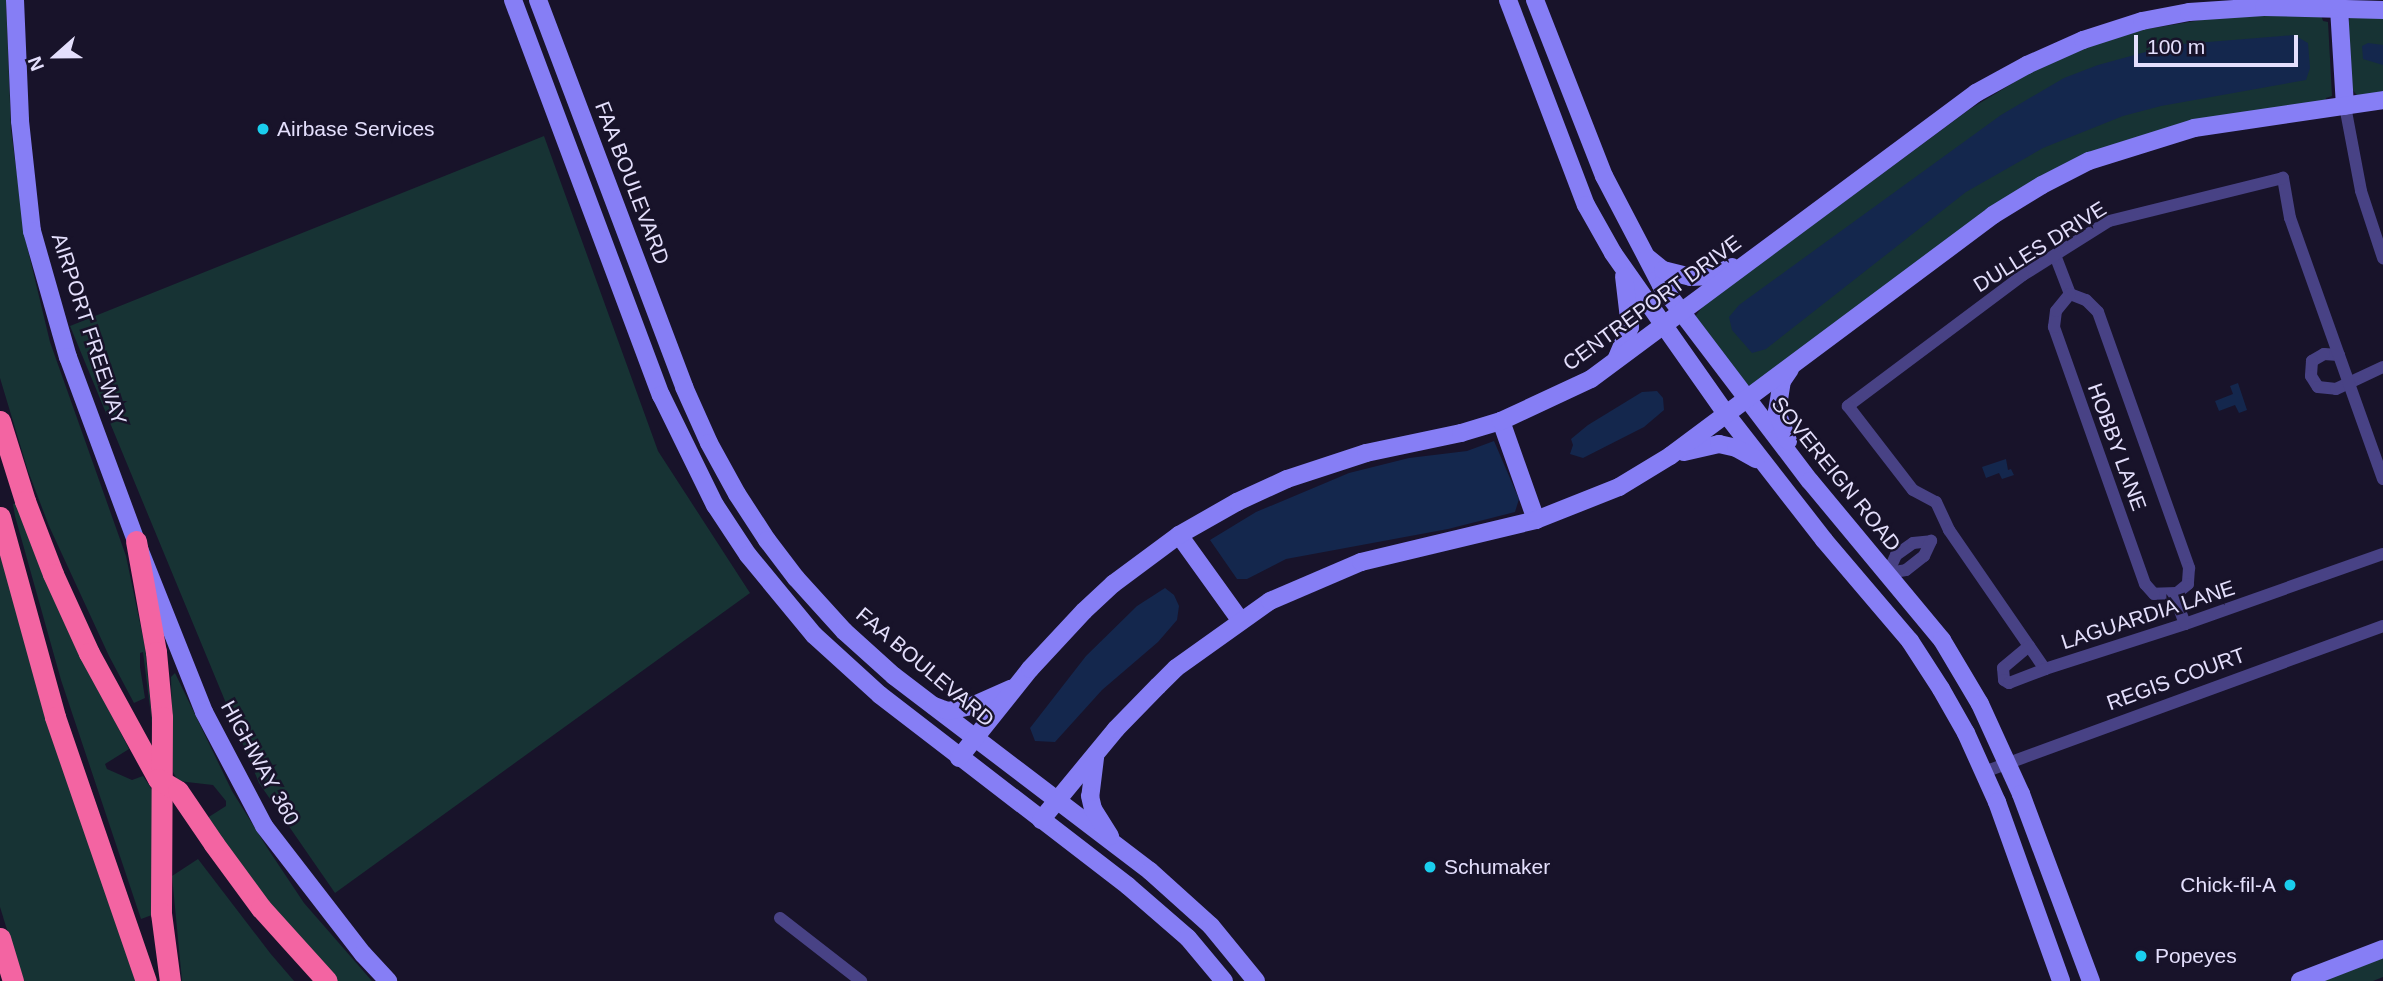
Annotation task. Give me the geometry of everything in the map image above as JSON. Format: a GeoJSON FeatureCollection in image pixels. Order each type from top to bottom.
{"type":"FeatureCollection","features":[{"type":"Feature","properties":{"kind":"highway"},"geometry":{"type":"LineString","coordinates":[[0,421],[25,500],[53,574],[89,653],[135,741],[158,779],[211,847],[261,908],[327,981]]}},
{"type":"Feature","properties":{"kind":"highway"},"geometry":{"type":"LineString","coordinates":[[0,517],[51,705],[146,981]]}},
{"type":"Feature","properties":{"kind":"highway"},"geometry":{"type":"LineString","coordinates":[[136,541],[156,652],[162,717],[161,913],[170,981]]}},
{"type":"Feature","properties":{"kind":"highway"},"geometry":{"type":"LineString","coordinates":[[211,847],[266,933],[307,981]]}},
{"type":"Feature","properties":{"kind":"highway"},"geometry":{"type":"LineString","coordinates":[[0,938],[13,981]]}},
{"type":"Feature","properties":{"kind":"street","name":"AIRPORT FREEWAY"},"geometry":{"type":"LineString","coordinates":[[15,0],[20,121],[32,231],[68,357],[136,541]]}},
{"type":"Feature","properties":{"kind":"street"},"geometry":{"type":"LineString","coordinates":[[16,26],[23,0]]}},
{"type":"Feature","properties":{"kind":"street"},"geometry":{"type":"LineString","coordinates":[[513,0],[661,396],[715,505],[748,555],[814,635],[880,695],[1160,912],[1188,938],[1224,981]]}},
{"type":"Feature","properties":{"kind":"street","name":"FAA BOULEVARD"},"geometry":{"type":"LineString","coordinates":[[538,0],[684,387],[709,443],[737,494],[767,540],[796,578],[844,631],[931,705],[1150,872],[1211,926],[1256,981]]}},
{"type":"Feature","properties":{"kind":"street"},"geometry":{"type":"LineString","coordinates":[[1508,0],[1586,205],[1623,270],[1726,414],[1824,540],[1870,590],[1910,640],[1941,689],[1984,772],[2061,981]]}},
{"type":"Feature","properties":{"kind":"street","name":"SOVEREIGN ROAD"},"geometry":{"type":"LineString","coordinates":[[1535,0],[1604,176],[1646,257],[1682,313],[1746,399],[1942,640],[1980,705],[2007,761],[2091,981]]}},
{"type":"Feature","properties":{"kind":"street"},"geometry":{"type":"LineString","coordinates":[[2339,4],[2345,106],[2361,191],[2383,258]]}},
{"type":"Feature","properties":{"kind":"street","name":"CENTREPORT DRIVE"},"geometry":{"type":"LineString","coordinates":[[959,758],[1016,686],[1084,611],[1135,566],[1179,536],[1258,492],[1325,466],[1501,421],[1556,398],[1615,363],[1976,93],[2027,65],[2083,40],[2142,21],[2189,12],[2339,4],[2383,10]]}},
{"type":"Feature","properties":{"kind":"street"},"geometry":{"type":"LineString","coordinates":[[1041,820],[1096,753],[1176,668],[1240,620],[1305,584],[1361,562],[1536,520],[1619,487],[1670,456],[1993,215],[2089,161],[2194,128],[2383,100]]}},
{"type":"Feature","properties":{"kind":"street"},"geometry":{"type":"LineString","coordinates":[[562,131],[584,123]]}},
{"type":"Feature","properties":{"kind":"street","name":"DULLES DRIVE"},"geometry":{"type":"LineString","coordinates":[[1949,530],[1936,502],[1913,490],[1848,406],[1951,327],[2109,221],[2283,178],[2290,218],[2346,375]]}},
{"type":"Feature","properties":{"kind":"street"},"geometry":{"type":"LineString","coordinates":[[2055,255],[2070,294]]}},
{"type":"Feature","properties":{"kind":"street"},"geometry":{"type":"LineString","coordinates":[[1646,257],[1663,270],[1691,277],[1711,276],[1758,256]]}},
{"type":"Feature","properties":{"kind":"street"},"geometry":{"type":"LineString","coordinates":[[1615,363],[1630,327],[1623,270]]}},
{"type":"Feature","properties":{"kind":"street","name":"HOBBY LANE"},"geometry":{"type":"LineString","coordinates":[[2070,294],[2086,300],[2098,312],[2189,568],[2188,584],[2174,594],[2154,594],[2145,584],[2054,327],[2056,311],[2070,294]]}},
{"type":"Feature","properties":{"kind":"street"},"geometry":{"type":"LineString","coordinates":[[2339,355],[2331,353],[2318,357],[2310,368],[2311,376],[2318,387],[2327,390],[2343,386],[2346,375]]}},
{"type":"Feature","properties":{"kind":"street"},"geometry":{"type":"LineString","coordinates":[[1792,365],[1782,381],[1777,412],[1780,429],[1810,481]]}},
{"type":"Feature","properties":{"kind":"street"},"geometry":{"type":"LineString","coordinates":[[2346,375],[2383,367]]}},
{"type":"Feature","properties":{"kind":"street"},"geometry":{"type":"LineString","coordinates":[[2346,375],[2383,479]]}},
{"type":"Feature","properties":{"kind":"street"},"geometry":{"type":"LineString","coordinates":[[1501,421],[1536,520]]}},
{"type":"Feature","properties":{"kind":"street"},"geometry":{"type":"LineString","coordinates":[[1670,456],[1719,444],[1751,454],[1768,469]]}},
{"type":"Feature","properties":{"kind":"street","name":"LAGUARDIA LANE"},"geometry":{"type":"LineString","coordinates":[[1949,530],[2045,669],[2185,624],[2383,554]]}},
{"type":"Feature","properties":{"kind":"street"},"geometry":{"type":"LineString","coordinates":[[1179,536],[1240,620]]}},
{"type":"Feature","properties":{"kind":"street"},"geometry":{"type":"LineString","coordinates":[[748,555],[767,540]]}},
{"type":"Feature","properties":{"kind":"street","name":"HIGHWAY 360"},"geometry":{"type":"LineString","coordinates":[[136,541],[204,712],[264,826],[363,954],[388,981]]}},
{"type":"Feature","properties":{"kind":"street"},"geometry":{"type":"LineString","coordinates":[[1870,590],[1888,573]]}},
{"type":"Feature","properties":{"kind":"street"},"geometry":{"type":"LineString","coordinates":[[2174,594],[2185,624]]}},
{"type":"Feature","properties":{"kind":"street","name":"REGIS COURT"},"geometry":{"type":"LineString","coordinates":[[1984,772],[2007,761],[2383,626]]}},
{"type":"Feature","properties":{"kind":"street"},"geometry":{"type":"LineString","coordinates":[[2029,646],[2003,668],[2004,680],[2009,683],[2045,669]]}},
{"type":"Feature","properties":{"kind":"street"},"geometry":{"type":"LineString","coordinates":[[931,705],[948,711],[972,706],[1016,686]]}},
{"type":"Feature","properties":{"kind":"street"},"geometry":{"type":"LineString","coordinates":[[1096,753],[1091,774],[1093,809],[1115,845]]}},
{"type":"Feature","properties":{"kind":"street"},"geometry":{"type":"LineString","coordinates":[[780,918],[861,981]]}},
{"type":"Feature","properties":{"kind":"street"},"geometry":{"type":"LineString","coordinates":[[2300,981],[2383,949]]}},
{"type":"Feature","properties":{"kind":"green space"},"geometry":{"type":"Polygon","coordinates":[[[0,0],[6,0],[11,130],[26,242],[50,342],[126,556],[145,647],[154,740],[143,652],[140,653],[140,667],[145,698],[134,703],[109,656],[49,526],[28,471],[0,378],[0,0]]]}},
{"type":"Feature","properties":{"kind":"green space"},"geometry":{"type":"Polygon","coordinates":[[[2231,15],[2321,15],[2323,21],[2328,22],[2332,96],[2326,98],[2325,103],[2111,146],[1754,384],[1747,386],[1694,318],[1703,306],[1970,109],[2033,71],[2085,48],[2135,31],[2231,15]]]}},
{"type":"Feature","properties":{"kind":"green space"},"geometry":{"type":"Polygon","coordinates":[[[2350,18],[2383,18],[2383,94],[2359,98],[2351,88],[2347,25],[2350,18]]]}},
{"type":"Feature","properties":{"kind":"green space"},"geometry":{"type":"Polygon","coordinates":[[[544,136],[658,451],[750,593],[335,893],[259,783],[70,326],[544,136]]]}},
{"type":"Feature","properties":{"kind":"green space"},"geometry":{"type":"Polygon","coordinates":[[[16,503],[66,626],[129,749],[105,764],[107,769],[132,780],[143,776],[153,791],[152,915],[141,919],[61,680],[15,516],[13,504],[16,503]]]}},
{"type":"Feature","properties":{"kind":"green space"},"geometry":{"type":"Polygon","coordinates":[[[0,546],[141,981],[24,981],[13,949],[0,907],[0,546]]]}},
{"type":"Feature","properties":{"kind":"green space"},"geometry":{"type":"Polygon","coordinates":[[[175,673],[232,791],[268,849],[304,903],[372,981],[337,981],[288,930],[204,820],[226,806],[226,801],[213,785],[178,781],[173,772],[171,677],[175,673]]]}},
{"type":"Feature","properties":{"kind":"green space"},"geometry":{"type":"Polygon","coordinates":[[[198,859],[294,981],[182,981],[172,876],[198,859]]]}},
{"type":"Feature","properties":{"kind":"green space"},"geometry":{"type":"Polygon","coordinates":[[[2383,957],[2383,977],[2373,981],[2319,981],[2383,957]]]}},
{"type":"Feature","properties":{"kind":"water"},"geometry":{"type":"Polygon","coordinates":[[[2294,35],[2308,43],[2310,68],[2306,80],[2161,106],[2123,116],[2043,148],[1966,192],[1766,349],[1752,353],[1732,330],[1729,317],[1739,305],[2001,115],[2064,78],[2098,65],[2171,45],[2294,35]]]}},
{"type":"Feature","properties":{"kind":"water"},"geometry":{"type":"Polygon","coordinates":[[[2368,43],[2383,45],[2383,65],[2363,59],[2362,46],[2368,43]]]}},
{"type":"Feature","properties":{"kind":"water"},"geometry":{"type":"Polygon","coordinates":[[[2238,383],[2247,410],[2239,413],[2235,405],[2219,411],[2215,401],[2233,394],[2230,386],[2238,383]]]}},
{"type":"Feature","properties":{"kind":"water"},"geometry":{"type":"Polygon","coordinates":[[[1657,391],[1663,398],[1664,410],[1644,427],[1583,458],[1570,454],[1573,445],[1571,439],[1588,425],[1642,392],[1657,391]]]}},
{"type":"Feature","properties":{"kind":"water"},"geometry":{"type":"Polygon","coordinates":[[[1494,441],[1519,499],[1515,512],[1448,529],[1286,559],[1247,579],[1237,579],[1210,540],[1256,512],[1349,473],[1409,458],[1467,451],[1494,441]]]}},
{"type":"Feature","properties":{"kind":"water"},"geometry":{"type":"Polygon","coordinates":[[[2006,459],[2008,470],[2011,469],[2014,475],[2002,479],[1999,473],[1986,478],[1982,467],[2006,459]]]}},
{"type":"Feature","properties":{"kind":"water"},"geometry":{"type":"Polygon","coordinates":[[[1165,588],[1174,595],[1179,606],[1177,620],[1158,642],[1102,690],[1055,742],[1035,741],[1030,728],[1086,656],[1137,606],[1165,588]]]}},
{"type":"Feature","properties":{"kind":"place","name":"Airbase Services"},"geometry":{"type":"Point","coordinates":[263,129]}},
{"type":"Feature","properties":{"kind":"place","name":"Schumaker"},"geometry":{"type":"Point","coordinates":[1430,867]}},
{"type":"Feature","properties":{"kind":"place","name":"Chick-fil-A"},"geometry":{"type":"Point","coordinates":[2290,885]}},
{"type":"Feature","properties":{"kind":"place","name":"Popeyes"},"geometry":{"type":"Point","coordinates":[2141,956]}}]}
